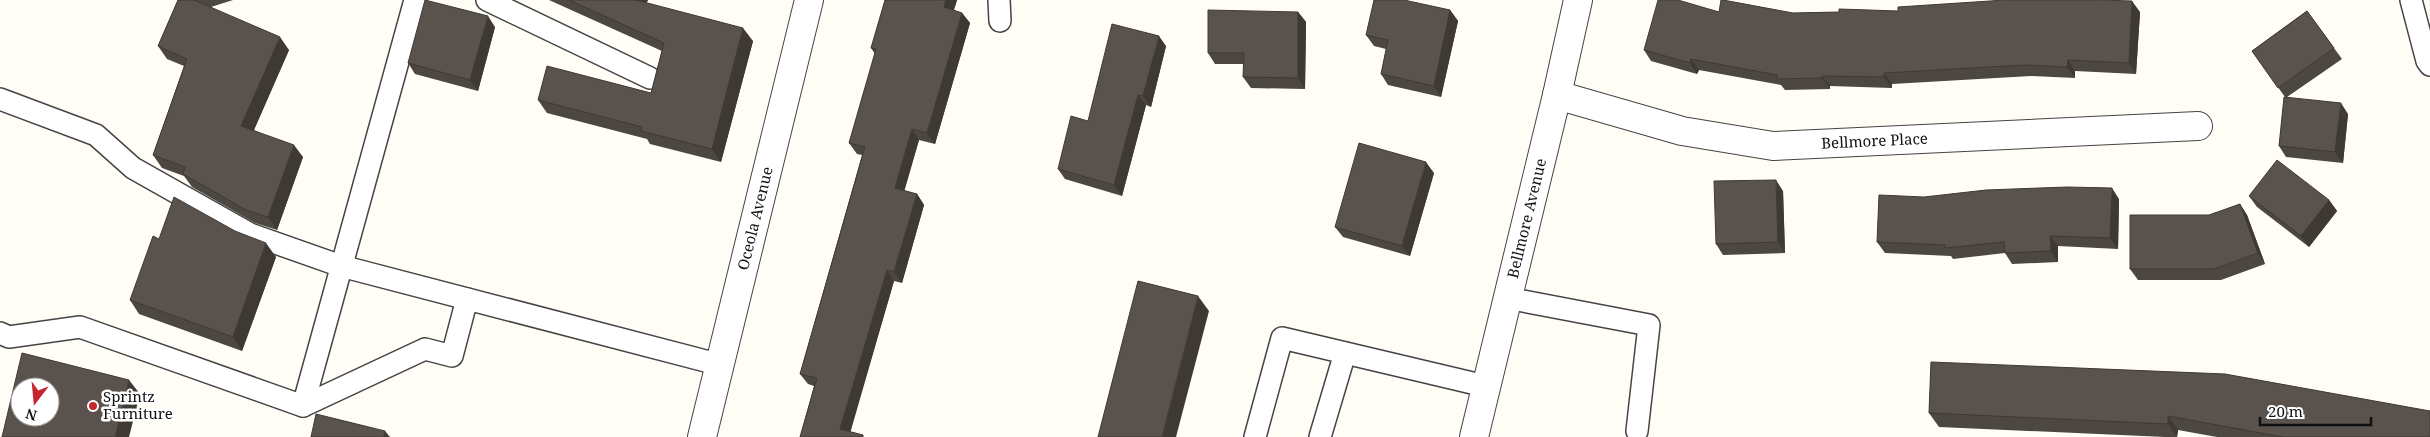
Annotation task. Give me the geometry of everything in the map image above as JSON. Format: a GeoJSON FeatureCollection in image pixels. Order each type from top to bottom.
{"type":"FeatureCollection","features":[{"type":"Feature","properties":{"kind":"street","name":"Oceola Avenue"},"geometry":{"type":"LineString","coordinates":[[702,437],[809,0]]}},
{"type":"Feature","properties":{"kind":"street","name":"Bellmore Avenue"},"geometry":{"type":"LineString","coordinates":[[1474,437],[1557,95],[1578,0]]}},
{"type":"Feature","properties":{"kind":"street","name":"Bellmore Place"},"geometry":{"type":"LineString","coordinates":[[1557,95],[1682,131],[1773,146],[2198,126]]}},
{"type":"Feature","properties":{"kind":"lane"},"geometry":{"type":"LineString","coordinates":[[302,406],[415,0]]}},
{"type":"Feature","properties":{"kind":"lane"},"geometry":{"type":"LineString","coordinates":[[487,0],[650,78]]}},
{"type":"Feature","properties":{"kind":"lane"},"geometry":{"type":"LineString","coordinates":[[999,0],[1000,21]]}},
{"type":"Feature","properties":{"kind":"lane"},"geometry":{"type":"LineString","coordinates":[[2415,2],[2427,61],[2430,65]]}},
{"type":"Feature","properties":{"kind":"lane"},"geometry":{"type":"LineString","coordinates":[[0,99],[96,136],[133,168],[250,234],[341,266],[721,365]]}},
{"type":"Feature","properties":{"kind":"lane"},"geometry":{"type":"LineString","coordinates":[[1507,298],[1649,325],[1637,431]]}},
{"type":"Feature","properties":{"kind":"lane"},"geometry":{"type":"LineString","coordinates":[[0,333],[9,336],[80,328],[302,406],[425,350],[452,356],[467,299]]}},
{"type":"Feature","properties":{"kind":"lane"},"geometry":{"type":"LineString","coordinates":[[1255,437],[1282,338],[1485,386]]}},
{"type":"Feature","properties":{"kind":"lane"},"geometry":{"type":"LineString","coordinates":[[1320,437],[1345,353]]}},
{"type":"Feature","properties":{"kind":"building"},"geometry":{"type":"Polygon","coordinates":[[[178,0],[194,0],[280,37],[241,126],[294,145],[268,217],[246,210],[183,174],[185,167],[153,155],[187,59],[158,46],[178,0]]]}},
{"type":"Feature","properties":{"kind":"building"},"geometry":{"type":"Polygon","coordinates":[[[425,0],[488,16],[470,80],[408,63],[425,0]]]}},
{"type":"Feature","properties":{"kind":"building"},"geometry":{"type":"Polygon","coordinates":[[[569,0],[636,0],[743,28],[712,149],[641,131],[642,127],[538,100],[547,66],[651,93],[664,43],[569,0]]]}},
{"type":"Feature","properties":{"kind":"building"},"geometry":{"type":"Polygon","coordinates":[[[885,0],[946,0],[944,7],[962,13],[927,133],[912,129],[895,188],[917,194],[894,272],[887,270],[840,429],[863,435],[863,437],[800,437],[817,378],[800,374],[865,147],[849,143],[876,49],[871,48],[885,0]]]}},
{"type":"Feature","properties":{"kind":"building"},"geometry":{"type":"Polygon","coordinates":[[[1374,0],[1404,0],[1450,10],[1434,86],[1381,74],[1388,40],[1366,35],[1374,0]]]}},
{"type":"Feature","properties":{"kind":"building"},"geometry":{"type":"Polygon","coordinates":[[[1658,0],[1678,0],[1719,12],[1721,0],[1723,0],[1793,13],[1839,12],[1839,9],[1898,11],[1898,7],[2005,0],[2132,1],[2129,63],[2068,60],[2067,67],[2024,65],[1884,73],[1884,77],[1822,76],[1822,78],[1777,79],[1777,75],[1691,59],[1690,63],[1644,50],[1658,0]]]}},
{"type":"Feature","properties":{"kind":"building"},"geometry":{"type":"Polygon","coordinates":[[[1208,10],[1298,12],[1298,78],[1243,77],[1244,53],[1208,53],[1208,10]]]}},
{"type":"Feature","properties":{"kind":"building"},"geometry":{"type":"Polygon","coordinates":[[[2307,11],[2334,48],[2278,88],[2252,51],[2307,11]]]}},
{"type":"Feature","properties":{"kind":"building"},"geometry":{"type":"Polygon","coordinates":[[[1112,24],[1159,36],[1143,96],[1138,95],[1114,185],[1058,169],[1071,116],[1088,121],[1112,24]]]}},
{"type":"Feature","properties":{"kind":"building"},"geometry":{"type":"Polygon","coordinates":[[[2284,97],[2341,103],[2335,152],[2279,146],[2284,97]]]}},
{"type":"Feature","properties":{"kind":"building"},"geometry":{"type":"Polygon","coordinates":[[[1359,143],[1426,162],[1402,246],[1335,227],[1359,143]]]}},
{"type":"Feature","properties":{"kind":"building"},"geometry":{"type":"Polygon","coordinates":[[[2277,160],[2329,200],[2301,236],[2249,196],[2277,160]]]}},
{"type":"Feature","properties":{"kind":"building"},"geometry":{"type":"Polygon","coordinates":[[[1776,180],[1778,242],[1716,244],[1714,181],[1776,180]]]}},
{"type":"Feature","properties":{"kind":"building"},"geometry":{"type":"Polygon","coordinates":[[[2067,187],[2112,188],[2110,238],[2050,236],[2051,251],[2005,253],[2004,242],[1945,248],[1945,245],[1877,242],[1879,195],[1924,197],[1986,190],[2067,187]]]}},
{"type":"Feature","properties":{"kind":"building"},"geometry":{"type":"Polygon","coordinates":[[[174,197],[235,231],[266,243],[233,337],[130,300],[153,236],[159,239],[174,197]]]}},
{"type":"Feature","properties":{"kind":"building"},"geometry":{"type":"Polygon","coordinates":[[[2240,204],[2258,253],[2214,269],[2130,269],[2130,215],[2209,215],[2240,204]]]}},
{"type":"Feature","properties":{"kind":"building"},"geometry":{"type":"Polygon","coordinates":[[[1138,281],[1198,296],[1162,437],[1098,437],[1138,281]]]}},
{"type":"Feature","properties":{"kind":"building","name":"Sprintz Furniture"},"geometry":{"type":"Polygon","coordinates":[[[22,353],[129,380],[115,437],[2,437],[10,403],[10,427],[60,427],[60,377],[16,377],[22,353]]]}},
{"type":"Feature","properties":{"kind":"building"},"geometry":{"type":"Polygon","coordinates":[[[1931,362],[2225,374],[2430,411],[2430,437],[2283,437],[2168,416],[2168,424],[1929,413],[1931,362]]]}},
{"type":"Feature","properties":{"kind":"building"},"geometry":{"type":"Polygon","coordinates":[[[316,414],[385,431],[384,437],[311,437],[316,414]]]}},
{"type":"Feature","properties":{"kind":"place","name":"Sprintz Furniture"},"geometry":{"type":"Point","coordinates":[93,406]}}]}
